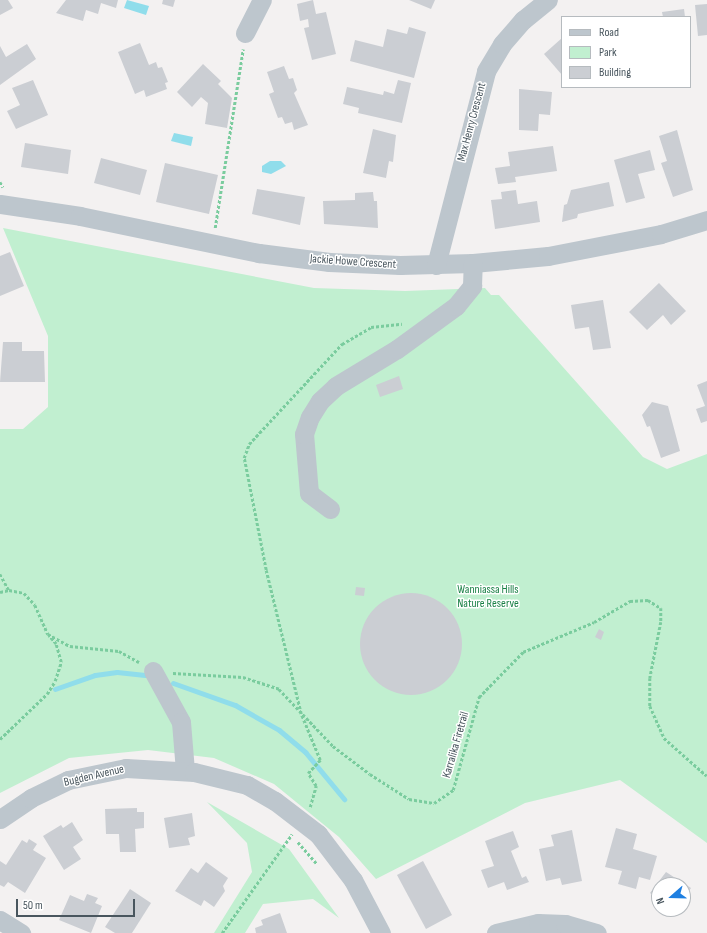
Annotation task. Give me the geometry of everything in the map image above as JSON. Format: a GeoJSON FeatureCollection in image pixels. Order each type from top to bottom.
{"type":"FeatureCollection","features":[{"type":"Feature","properties":{"kind":"street"},"geometry":{"type":"LineString","coordinates":[[245,33],[262,0]]}},
{"type":"Feature","properties":{"kind":"street","name":"Max Henry Crescent"},"geometry":{"type":"LineString","coordinates":[[436,265],[486,71],[506,40],[523,20],[548,0]]}},
{"type":"Feature","properties":{"kind":"street","name":"Jackie Howe Crescent"},"geometry":{"type":"LineString","coordinates":[[0,204],[80,216],[259,253],[329,262],[436,265],[473,263],[586,250],[707,220]]}},
{"type":"Feature","properties":{"kind":"street"},"geometry":{"type":"LineString","coordinates":[[330,509],[308,493],[304,434],[310,417],[320,400],[336,386],[397,349],[456,306],[472,286],[473,263]]}},
{"type":"Feature","properties":{"kind":"street"},"geometry":{"type":"LineString","coordinates":[[154,671],[181,722],[185,771]]}},
{"type":"Feature","properties":{"kind":"street","name":"Bugden Avenue"},"geometry":{"type":"LineString","coordinates":[[0,819],[31,798],[68,780],[126,768],[185,771],[247,785],[294,829],[312,841],[349,882],[381,933]]}},
{"type":"Feature","properties":{"kind":"street","name":"Bugden Avenue"},"geometry":{"type":"LineString","coordinates":[[349,882],[370,933]]}},
{"type":"Feature","properties":{"kind":"street"},"geometry":{"type":"LineString","coordinates":[[0,920],[21,933]]}},
{"type":"Feature","properties":{"kind":"street"},"geometry":{"type":"LineString","coordinates":[[496,933],[538,923],[565,924],[597,933]]}},
{"type":"Feature","properties":{"kind":"path"},"geometry":{"type":"LineString","coordinates":[[214,234],[245,33]]}},
{"type":"Feature","properties":{"kind":"path"},"geometry":{"type":"LineString","coordinates":[[0,574],[9,590]]}},
{"type":"Feature","properties":{"kind":"path"},"geometry":{"type":"LineString","coordinates":[[0,592],[9,590],[24,593],[35,605],[48,634],[56,644],[61,662],[55,681],[47,694],[0,738]]}},
{"type":"Feature","properties":{"kind":"path","name":"Karralika Firetrail"},"geometry":{"type":"LineString","coordinates":[[48,634],[70,646],[119,651],[154,671],[243,677],[279,689],[334,746],[370,774],[409,799],[434,803],[453,790],[479,697],[517,657],[523,652],[594,622],[630,601],[648,600],[661,608],[661,622],[650,678],[650,706],[664,738],[707,776]]}},
{"type":"Feature","properties":{"kind":"path"},"geometry":{"type":"LineString","coordinates":[[222,933],[294,829],[308,814],[316,786],[308,773],[320,760]]}},
{"type":"Feature","properties":{"kind":"path"},"geometry":{"type":"LineString","coordinates":[[294,829],[322,869]]}},
{"type":"Feature","properties":{"kind":"green space","name":"Wanniassa Hills Nature Reserve"},"geometry":{"type":"Polygon","coordinates":[[[3,228],[314,288],[405,291],[485,288],[491,295],[499,295],[643,457],[667,469],[707,454],[707,843],[620,780],[525,803],[376,879],[339,837],[274,784],[214,758],[148,750],[69,758],[0,793],[0,429],[23,429],[48,407],[48,336],[3,228]]]}},
{"type":"Feature","properties":{"kind":"green space"},"geometry":{"type":"Polygon","coordinates":[[[207,802],[289,849],[339,918],[313,899],[263,904],[245,933],[214,933],[252,872],[247,843],[207,802]]]}},
{"type":"Feature","properties":{"kind":"water"},"geometry":{"type":"Polygon","coordinates":[[[127,0],[149,6],[146,15],[124,8],[127,0]]]}},
{"type":"Feature","properties":{"kind":"water"},"geometry":{"type":"Polygon","coordinates":[[[174,133],[193,137],[191,146],[171,141],[174,133]]]}},
{"type":"Feature","properties":{"kind":"water"},"geometry":{"type":"Polygon","coordinates":[[[270,161],[281,161],[286,166],[271,174],[262,172],[262,166],[270,161]]]}},
{"type":"Feature","properties":{"kind":"building"},"geometry":{"type":"Polygon","coordinates":[[[0,0],[8,0],[13,8],[0,15],[0,0]]]}},
{"type":"Feature","properties":{"kind":"building"},"geometry":{"type":"Polygon","coordinates":[[[66,0],[118,0],[116,8],[101,3],[98,14],[86,10],[83,21],[56,13],[66,0]]]}},
{"type":"Feature","properties":{"kind":"building"},"geometry":{"type":"Polygon","coordinates":[[[163,0],[175,0],[173,7],[162,4],[163,0]]]}},
{"type":"Feature","properties":{"kind":"building"},"geometry":{"type":"Polygon","coordinates":[[[313,0],[316,14],[326,12],[336,54],[312,60],[304,28],[309,27],[308,19],[300,21],[297,4],[313,0]]]}},
{"type":"Feature","properties":{"kind":"building"},"geometry":{"type":"Polygon","coordinates":[[[409,0],[435,0],[431,9],[409,0]]]}},
{"type":"Feature","properties":{"kind":"building"},"geometry":{"type":"Polygon","coordinates":[[[707,4],[707,35],[698,36],[695,5],[707,4]]]}},
{"type":"Feature","properties":{"kind":"building"},"geometry":{"type":"Polygon","coordinates":[[[684,9],[685,16],[663,16],[662,12],[684,9]]]}},
{"type":"Feature","properties":{"kind":"building"},"geometry":{"type":"Polygon","coordinates":[[[409,27],[426,32],[414,78],[350,61],[355,40],[383,47],[387,29],[407,34],[409,27]]]}},
{"type":"Feature","properties":{"kind":"building"},"geometry":{"type":"Polygon","coordinates":[[[561,39],[561,74],[544,54],[561,39]]]}},
{"type":"Feature","properties":{"kind":"building"},"geometry":{"type":"Polygon","coordinates":[[[140,43],[149,65],[156,62],[158,68],[162,67],[168,82],[165,83],[167,89],[146,97],[144,90],[135,94],[118,52],[140,43]]]}},
{"type":"Feature","properties":{"kind":"building"},"geometry":{"type":"Polygon","coordinates":[[[27,44],[36,59],[0,85],[0,46],[6,57],[27,44]]]}},
{"type":"Feature","properties":{"kind":"building"},"geometry":{"type":"Polygon","coordinates":[[[203,64],[221,81],[218,84],[232,98],[227,128],[205,124],[208,103],[201,97],[192,107],[177,92],[203,64]]]}},
{"type":"Feature","properties":{"kind":"building"},"geometry":{"type":"Polygon","coordinates":[[[284,66],[289,79],[293,78],[297,90],[294,93],[308,125],[294,130],[292,122],[285,124],[282,117],[278,118],[269,94],[274,92],[267,72],[284,66]]]}},
{"type":"Feature","properties":{"kind":"building"},"geometry":{"type":"Polygon","coordinates":[[[33,80],[48,115],[16,129],[7,111],[20,105],[12,88],[33,80]]]}},
{"type":"Feature","properties":{"kind":"building"},"geometry":{"type":"Polygon","coordinates":[[[398,80],[411,83],[402,123],[358,113],[359,108],[343,104],[347,87],[383,95],[384,91],[394,94],[398,80]]]}},
{"type":"Feature","properties":{"kind":"building"},"geometry":{"type":"Polygon","coordinates":[[[519,89],[552,92],[550,115],[539,114],[538,131],[519,130],[519,89]]]}},
{"type":"Feature","properties":{"kind":"building"},"geometry":{"type":"Polygon","coordinates":[[[373,129],[396,135],[393,162],[389,161],[386,178],[363,173],[373,129]]]}},
{"type":"Feature","properties":{"kind":"building"},"geometry":{"type":"Polygon","coordinates":[[[677,130],[693,190],[673,197],[661,163],[667,161],[659,136],[677,130]]]}},
{"type":"Feature","properties":{"kind":"building"},"geometry":{"type":"Polygon","coordinates":[[[25,143],[71,150],[68,174],[21,167],[25,143]]]}},
{"type":"Feature","properties":{"kind":"building"},"geometry":{"type":"Polygon","coordinates":[[[553,146],[557,171],[515,177],[516,182],[498,184],[495,168],[510,166],[508,152],[553,146]]]}},
{"type":"Feature","properties":{"kind":"building"},"geometry":{"type":"Polygon","coordinates":[[[650,150],[655,170],[638,174],[645,198],[626,203],[614,160],[650,150]]]}},
{"type":"Feature","properties":{"kind":"building"},"geometry":{"type":"Polygon","coordinates":[[[101,158],[147,170],[140,195],[94,183],[101,158]]]}},
{"type":"Feature","properties":{"kind":"building"},"geometry":{"type":"Polygon","coordinates":[[[165,163],[218,175],[209,214],[156,202],[165,163]]]}},
{"type":"Feature","properties":{"kind":"building"},"geometry":{"type":"Polygon","coordinates":[[[609,182],[614,206],[578,214],[577,218],[562,222],[564,205],[567,204],[571,190],[609,182]]]}},
{"type":"Feature","properties":{"kind":"building"},"geometry":{"type":"Polygon","coordinates":[[[257,189],[305,197],[300,225],[252,214],[257,189]]]}},
{"type":"Feature","properties":{"kind":"building"},"geometry":{"type":"Polygon","coordinates":[[[516,190],[518,204],[537,201],[540,222],[495,229],[491,200],[502,199],[501,192],[516,190]]]}},
{"type":"Feature","properties":{"kind":"building"},"geometry":{"type":"Polygon","coordinates":[[[373,192],[374,201],[377,201],[378,228],[324,224],[323,201],[355,200],[355,193],[373,192]]]}},
{"type":"Feature","properties":{"kind":"building"},"geometry":{"type":"Polygon","coordinates":[[[10,252],[24,286],[0,296],[0,256],[10,252]]]}},
{"type":"Feature","properties":{"kind":"building"},"geometry":{"type":"Polygon","coordinates":[[[659,283],[686,311],[671,325],[663,315],[647,330],[629,312],[659,283]]]}},
{"type":"Feature","properties":{"kind":"building"},"geometry":{"type":"Polygon","coordinates":[[[603,300],[611,348],[593,350],[589,327],[575,329],[571,305],[603,300]]]}},
{"type":"Feature","properties":{"kind":"building"},"geometry":{"type":"Polygon","coordinates":[[[3,342],[22,342],[22,351],[44,351],[45,382],[0,382],[3,342]]]}},
{"type":"Feature","properties":{"kind":"building"},"geometry":{"type":"Polygon","coordinates":[[[399,376],[403,389],[380,397],[376,385],[399,376]]]}},
{"type":"Feature","properties":{"kind":"building"},"geometry":{"type":"Polygon","coordinates":[[[707,381],[707,421],[701,423],[696,409],[705,406],[697,385],[707,381]]]}},
{"type":"Feature","properties":{"kind":"building"},"geometry":{"type":"Polygon","coordinates":[[[652,402],[668,406],[680,451],[661,458],[650,426],[647,427],[642,415],[652,402]]]}},
{"type":"Feature","properties":{"kind":"building"},"geometry":{"type":"Polygon","coordinates":[[[356,587],[365,588],[364,596],[355,595],[356,587]]]}},
{"type":"Feature","properties":{"kind":"building"},"geometry":{"type":"Polygon","coordinates":[[[411,593],[430,597],[447,608],[458,625],[462,644],[458,663],[447,680],[430,691],[411,695],[392,691],[375,680],[364,663],[360,644],[364,625],[375,608],[392,597],[411,593]]]}},
{"type":"Feature","properties":{"kind":"building"},"geometry":{"type":"Polygon","coordinates":[[[599,629],[604,632],[601,640],[595,637],[599,629]]]}},
{"type":"Feature","properties":{"kind":"building"},"geometry":{"type":"Polygon","coordinates":[[[137,808],[137,812],[144,812],[144,828],[135,829],[136,852],[120,852],[119,834],[106,834],[105,809],[137,808]]]}},
{"type":"Feature","properties":{"kind":"building"},"geometry":{"type":"Polygon","coordinates":[[[192,813],[195,836],[188,838],[190,845],[169,848],[164,818],[192,813]]]}},
{"type":"Feature","properties":{"kind":"building"},"geometry":{"type":"Polygon","coordinates":[[[72,822],[83,840],[73,847],[81,859],[64,870],[43,836],[61,825],[63,828],[72,822]]]}},
{"type":"Feature","properties":{"kind":"building"},"geometry":{"type":"Polygon","coordinates":[[[616,828],[637,834],[633,849],[657,856],[650,880],[639,877],[636,889],[618,884],[622,871],[605,867],[616,828]]]}},
{"type":"Feature","properties":{"kind":"building"},"geometry":{"type":"Polygon","coordinates":[[[572,830],[582,881],[562,885],[560,878],[546,881],[539,849],[554,846],[551,835],[572,830]]]}},
{"type":"Feature","properties":{"kind":"building"},"geometry":{"type":"Polygon","coordinates":[[[513,831],[519,847],[511,851],[522,878],[526,876],[529,882],[507,890],[504,882],[488,888],[481,870],[494,866],[485,841],[513,831]]]}},
{"type":"Feature","properties":{"kind":"building"},"geometry":{"type":"Polygon","coordinates":[[[29,839],[37,844],[33,850],[46,858],[25,893],[8,882],[4,887],[0,885],[0,861],[6,865],[22,840],[27,843],[29,839]]]}},
{"type":"Feature","properties":{"kind":"building"},"geometry":{"type":"Polygon","coordinates":[[[423,861],[452,915],[426,929],[397,875],[423,861]]]}},
{"type":"Feature","properties":{"kind":"building"},"geometry":{"type":"Polygon","coordinates":[[[206,862],[228,878],[223,886],[225,891],[214,907],[204,900],[201,906],[175,891],[191,868],[198,873],[206,862]]]}},
{"type":"Feature","properties":{"kind":"building"},"geometry":{"type":"Polygon","coordinates":[[[666,872],[674,877],[662,877],[666,872]]]}},
{"type":"Feature","properties":{"kind":"building"},"geometry":{"type":"Polygon","coordinates":[[[130,889],[151,903],[132,933],[115,933],[105,927],[130,889]]]}},
{"type":"Feature","properties":{"kind":"building"},"geometry":{"type":"Polygon","coordinates":[[[87,894],[98,898],[95,903],[102,906],[91,933],[59,920],[70,895],[84,901],[87,894]]]}},
{"type":"Feature","properties":{"kind":"building"},"geometry":{"type":"Polygon","coordinates":[[[280,913],[287,933],[256,933],[255,928],[263,925],[261,920],[280,913]]]}},
{"type":"Feature","properties":{"kind":"waterway"},"geometry":{"type":"LineString","coordinates":[[55,689],[95,675],[117,672],[145,675]]}},
{"type":"Feature","properties":{"kind":"waterway"},"geometry":{"type":"LineString","coordinates":[[173,683],[235,705],[279,730],[306,753],[344,799]]}}]}
